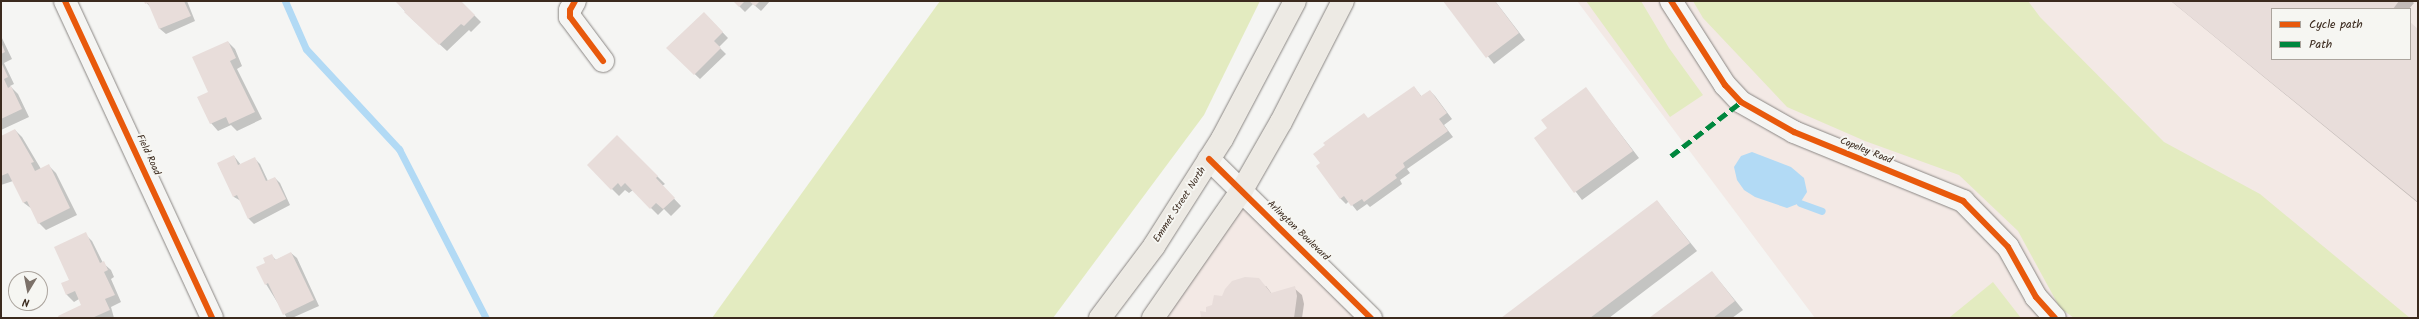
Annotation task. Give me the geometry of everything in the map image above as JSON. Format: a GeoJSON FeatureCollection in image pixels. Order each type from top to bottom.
{"type":"FeatureCollection","features":[{"type":"Feature","properties":{"kind":"main road","name":"Emmet Street North"},"geometry":{"type":"LineString","coordinates":[[1100,318],[1154,246],[1222,139],[1295,1]]}},
{"type":"Feature","properties":{"kind":"main road"},"geometry":{"type":"LineString","coordinates":[[1153,318],[1242,190],[1281,122],[1343,1]]}},
{"type":"Feature","properties":{"kind":"street","name":"Field Road"},"geometry":{"type":"LineString","coordinates":[[65,1],[212,318]]}},
{"type":"Feature","properties":{"kind":"street"},"geometry":{"type":"LineString","coordinates":[[575,1],[570,10],[570,17],[603,61]]}},
{"type":"Feature","properties":{"kind":"street","name":"Copeley Road"},"geometry":{"type":"LineString","coordinates":[[1671,1],[1725,85],[1741,102],[1794,132],[1963,201],[2008,247],[2036,297],[2055,318]]}},
{"type":"Feature","properties":{"kind":"street","name":"Arlington Boulevard"},"geometry":{"type":"LineString","coordinates":[[1209,159],[1371,318]]}},
{"type":"Feature","properties":{"kind":"shaded area"},"geometry":{"type":"Polygon","coordinates":[[[1577,1],[2418,1],[2418,318],[1815,318],[1577,1]]]}},
{"type":"Feature","properties":{"kind":"shaded area"},"geometry":{"type":"Polygon","coordinates":[[[1242,190],[1371,318],[1151,318],[1242,190]]]}},
{"type":"Feature","properties":{"kind":"green space"},"geometry":{"type":"Polygon","coordinates":[[[940,1],[1260,1],[1204,115],[1053,318],[712,318],[940,1]]]}},
{"type":"Feature","properties":{"kind":"green space"},"geometry":{"type":"Polygon","coordinates":[[[1586,1],[1641,1],[1669,48],[1703,95],[1670,117],[1586,1]]]}},
{"type":"Feature","properties":{"kind":"green space"},"geometry":{"type":"Polygon","coordinates":[[[1693,1],[2028,1],[2040,17],[2164,142],[2260,194],[2410,318],[2074,318],[2060,308],[2018,231],[1959,175],[1865,141],[1787,107],[1703,18],[1693,1]]]}},
{"type":"Feature","properties":{"kind":"green space"},"geometry":{"type":"Polygon","coordinates":[[[1993,282],[2021,318],[1950,317],[1993,282]]]}},
{"type":"Feature","properties":{"kind":"water"},"geometry":{"type":"Polygon","coordinates":[[[1752,152],[1791,167],[1804,178],[1807,192],[1800,203],[1787,208],[1755,197],[1744,190],[1737,180],[1734,167],[1741,156],[1752,152]]]}},
{"type":"Feature","properties":{"kind":"building"},"geometry":{"type":"Polygon","coordinates":[[[144,1],[184,1],[191,16],[159,29],[148,3],[145,4],[144,1]]]}},
{"type":"Feature","properties":{"kind":"building"},"geometry":{"type":"Polygon","coordinates":[[[395,1],[461,1],[475,15],[464,26],[461,24],[439,45],[404,12],[405,11],[395,1]]]}},
{"type":"Feature","properties":{"kind":"building"},"geometry":{"type":"Polygon","coordinates":[[[733,1],[745,1],[739,7],[733,1]]]}},
{"type":"Feature","properties":{"kind":"building"},"geometry":{"type":"Polygon","coordinates":[[[749,1],[760,1],[755,6],[749,1]]]}},
{"type":"Feature","properties":{"kind":"building"},"geometry":{"type":"Polygon","coordinates":[[[1443,1],[1495,1],[1519,33],[1486,58],[1443,1]]]}},
{"type":"Feature","properties":{"kind":"building"},"geometry":{"type":"Polygon","coordinates":[[[2171,1],[2399,1],[2394,8],[2271,8],[2271,60],[2411,60],[2411,23],[2418,29],[2418,202],[2171,1]]]}},
{"type":"Feature","properties":{"kind":"building"},"geometry":{"type":"Polygon","coordinates":[[[704,12],[723,32],[714,41],[721,48],[694,75],[666,48],[704,12]]]}},
{"type":"Feature","properties":{"kind":"building"},"geometry":{"type":"Polygon","coordinates":[[[228,41],[236,58],[230,61],[255,112],[229,124],[226,117],[210,124],[197,97],[208,92],[192,57],[228,41]]]}},
{"type":"Feature","properties":{"kind":"building"},"geometry":{"type":"Polygon","coordinates":[[[1,42],[5,52],[1,54],[1,42]]]}},
{"type":"Feature","properties":{"kind":"building"},"geometry":{"type":"Polygon","coordinates":[[[1,62],[8,77],[4,79],[8,88],[11,86],[22,109],[1,119],[1,62]]]}},
{"type":"Feature","properties":{"kind":"building"},"geometry":{"type":"Polygon","coordinates":[[[1414,86],[1421,96],[1430,90],[1447,113],[1439,119],[1448,131],[1403,163],[1405,167],[1395,175],[1397,178],[1364,202],[1362,199],[1351,206],[1344,196],[1340,199],[1316,166],[1320,163],[1313,154],[1325,145],[1323,143],[1364,113],[1368,118],[1414,86]]]}},
{"type":"Feature","properties":{"kind":"building"},"geometry":{"type":"Polygon","coordinates":[[[1586,87],[1633,151],[1574,193],[1534,138],[1547,128],[1541,120],[1586,87]]]}},
{"type":"Feature","properties":{"kind":"building"},"geometry":{"type":"Polygon","coordinates":[[[15,129],[34,162],[31,163],[35,171],[49,164],[70,208],[38,224],[27,201],[23,203],[8,173],[1,176],[1,136],[15,129]]]}},
{"type":"Feature","properties":{"kind":"building"},"geometry":{"type":"Polygon","coordinates":[[[617,135],[658,176],[656,178],[675,198],[663,209],[656,203],[650,209],[625,183],[621,187],[618,183],[611,190],[587,165],[617,135]]]}},
{"type":"Feature","properties":{"kind":"building"},"geometry":{"type":"Polygon","coordinates":[[[234,155],[238,165],[255,157],[266,181],[275,177],[286,199],[248,219],[237,195],[233,197],[217,163],[234,155]]]}},
{"type":"Feature","properties":{"kind":"building"},"geometry":{"type":"Polygon","coordinates":[[[1657,200],[1690,243],[1590,318],[1501,318],[1657,200]]]}},
{"type":"Feature","properties":{"kind":"building"},"geometry":{"type":"Polygon","coordinates":[[[86,232],[100,263],[104,261],[108,270],[104,272],[115,295],[105,299],[110,310],[92,318],[59,318],[58,316],[81,305],[75,291],[66,295],[61,283],[69,280],[54,247],[86,232]]]}},
{"type":"Feature","properties":{"kind":"building"},"geometry":{"type":"Polygon","coordinates":[[[291,252],[314,300],[283,315],[268,283],[265,285],[256,267],[265,263],[263,258],[272,254],[275,260],[291,252]]]}},
{"type":"Feature","properties":{"kind":"building"},"geometry":{"type":"Polygon","coordinates":[[[1712,271],[1735,301],[1713,318],[1649,318],[1712,271]]]}},
{"type":"Feature","properties":{"kind":"building"},"geometry":{"type":"Polygon","coordinates":[[[1245,277],[1259,278],[1271,293],[1295,286],[1297,296],[1294,318],[1201,318],[1200,311],[1206,312],[1206,307],[1212,305],[1214,295],[1222,296],[1225,289],[1232,281],[1245,277]]]}},
{"type":"Feature","properties":{"kind":"waterway"},"geometry":{"type":"LineString","coordinates":[[285,1],[306,49],[399,149],[486,318]]}},
{"type":"Feature","properties":{"kind":"waterway"},"geometry":{"type":"LineString","coordinates":[[1800,203],[1822,211]]}},
{"type":"Feature","properties":{"kind":"marked path"},"geometry":{"type":"LineString","coordinates":[[1671,156],[1741,102]]}},
{"type":"Feature","properties":{"kind":"cycle path"},"geometry":{"type":"LineString","coordinates":[[65,1],[212,318]]}},
{"type":"Feature","properties":{"kind":"cycle path"},"geometry":{"type":"LineString","coordinates":[[575,1],[570,10],[570,17],[603,61]]}},
{"type":"Feature","properties":{"kind":"cycle path"},"geometry":{"type":"LineString","coordinates":[[1671,1],[1725,85],[1741,102],[1794,132],[1963,201],[2008,247],[2036,297],[2055,318]]}},
{"type":"Feature","properties":{"kind":"cycle path"},"geometry":{"type":"LineString","coordinates":[[1209,159],[1371,318]]}}]}
